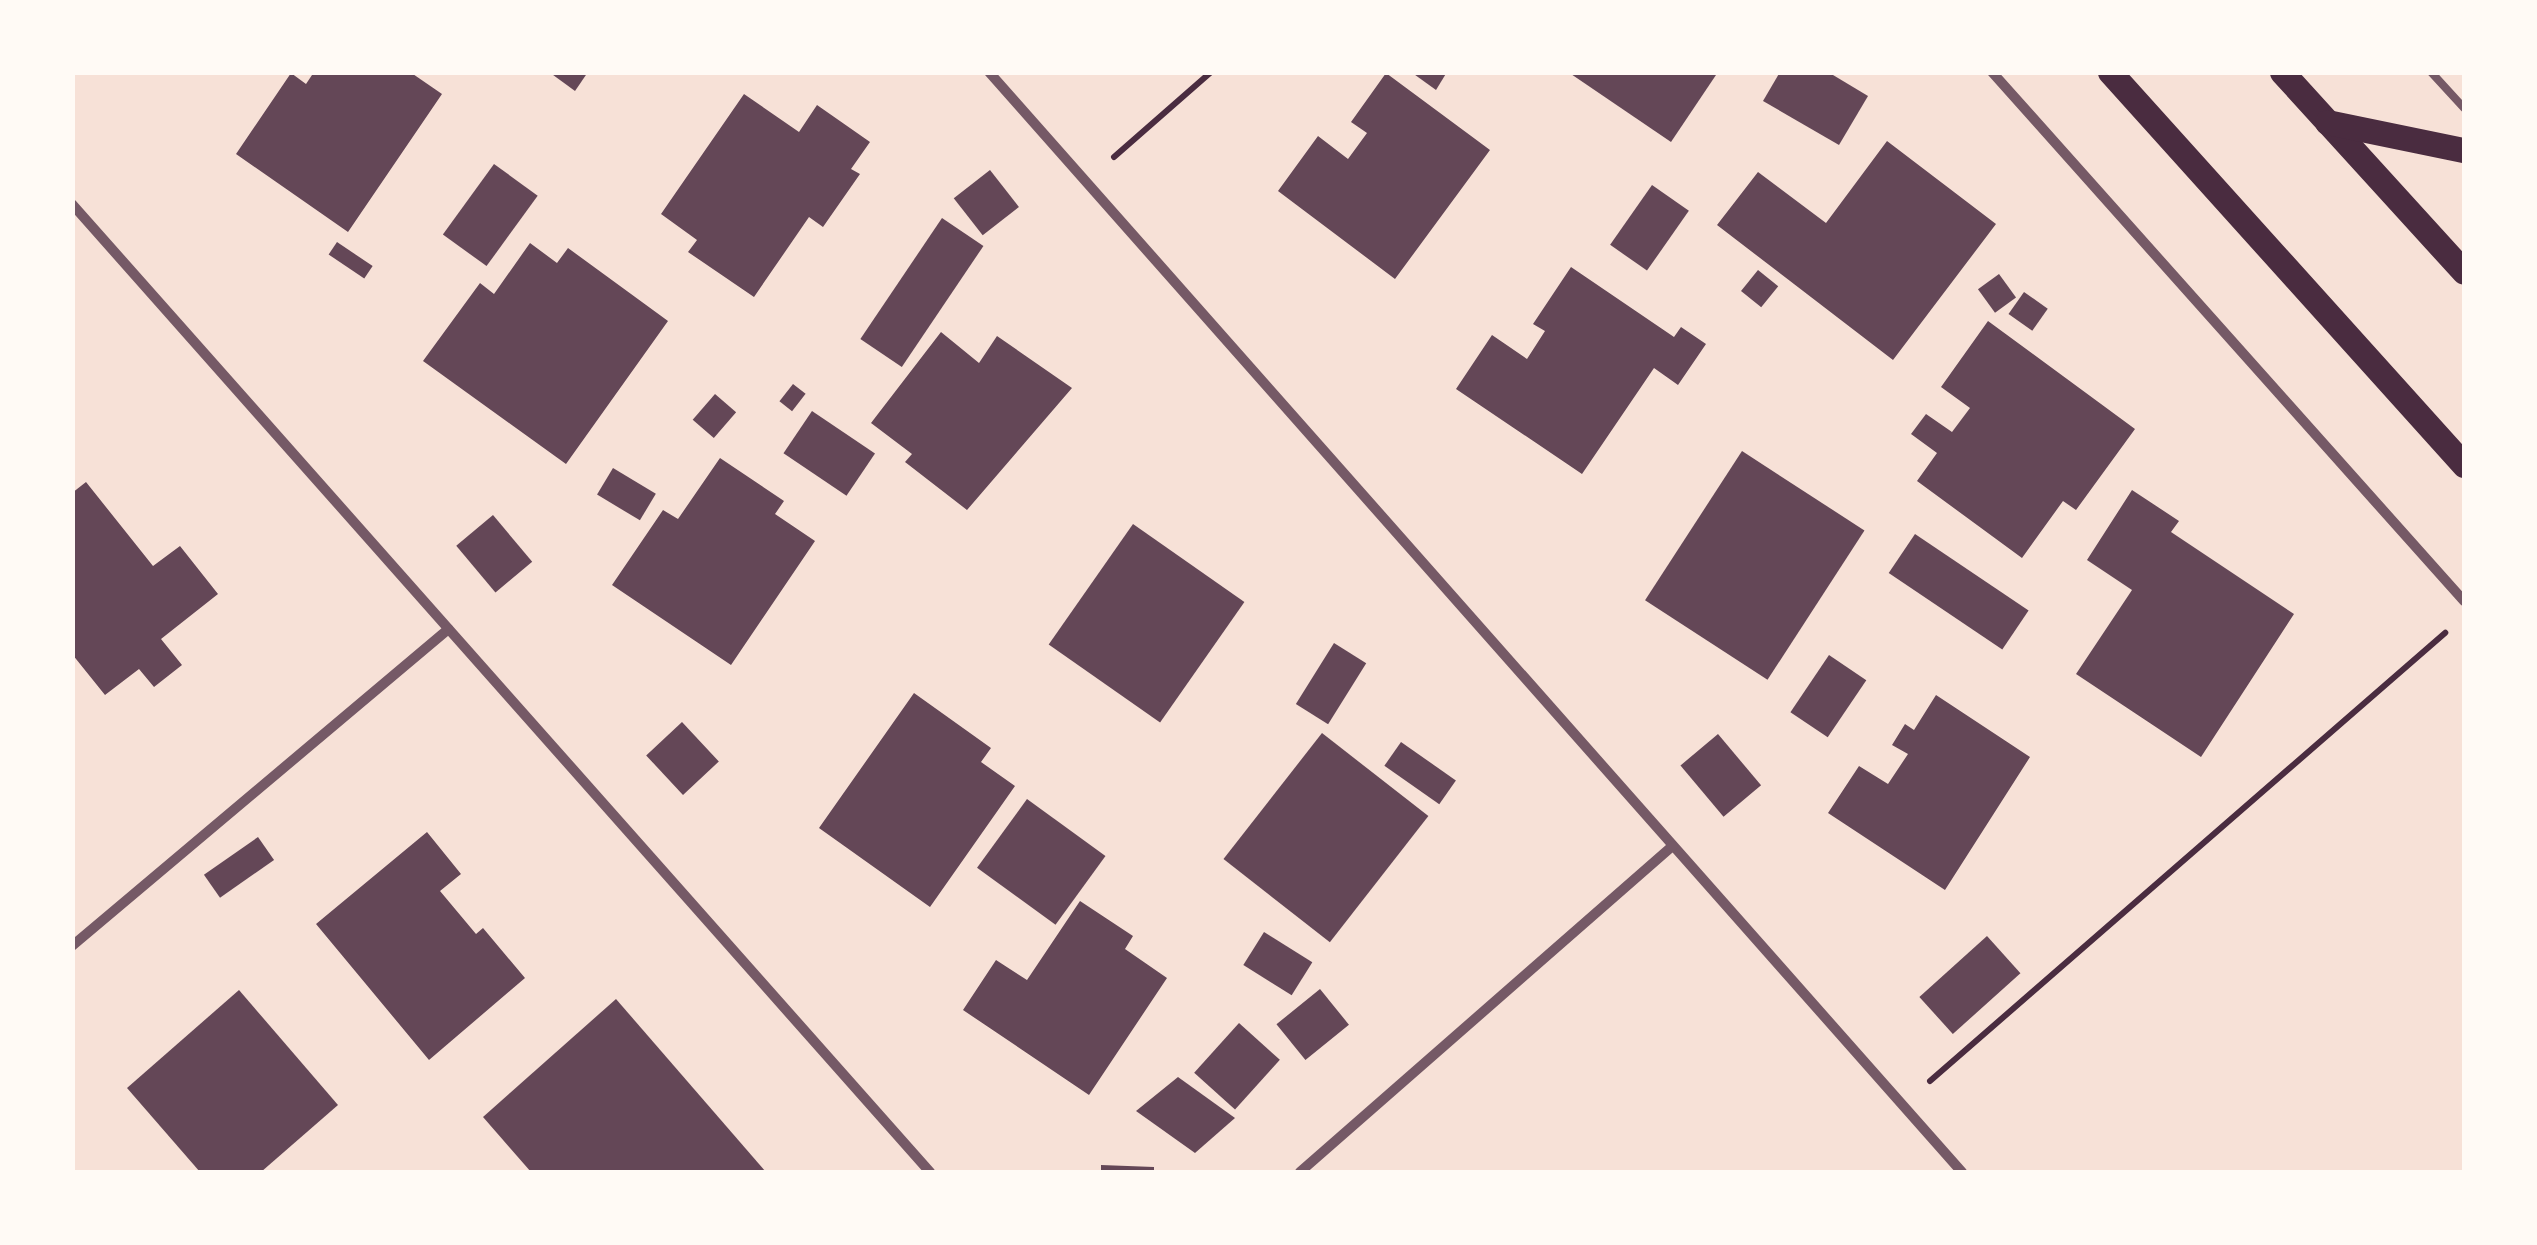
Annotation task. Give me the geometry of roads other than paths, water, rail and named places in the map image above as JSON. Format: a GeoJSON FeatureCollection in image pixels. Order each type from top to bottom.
{"type":"FeatureCollection","features":[{"type":"Feature","properties":{"kind":"main road"},"geometry":{"type":"LineString","coordinates":[[2110,72],[2464,465]]}},
{"type":"Feature","properties":{"kind":"main road"},"geometry":{"type":"LineString","coordinates":[[2282,72],[2464,272]]}},
{"type":"Feature","properties":{"kind":"main road"},"geometry":{"type":"LineString","coordinates":[[2327,122],[2464,150]]}},
{"type":"Feature","properties":{"kind":"street"},"geometry":{"type":"LineString","coordinates":[[988,72],[1962,1172]]}},
{"type":"Feature","properties":{"kind":"street"},"geometry":{"type":"LineString","coordinates":[[1992,72],[2464,601]]}},
{"type":"Feature","properties":{"kind":"street"},"geometry":{"type":"LineString","coordinates":[[72,204],[930,1172]]}},
{"type":"Feature","properties":{"kind":"street"},"geometry":{"type":"LineString","coordinates":[[72,946],[448,628]]}},
{"type":"Feature","properties":{"kind":"street"},"geometry":{"type":"LineString","coordinates":[[1300,1172],[1673,846]]}},
{"type":"Feature","properties":{"kind":"lane"},"geometry":{"type":"LineString","coordinates":[[2431,72],[2464,108]]}}]}
